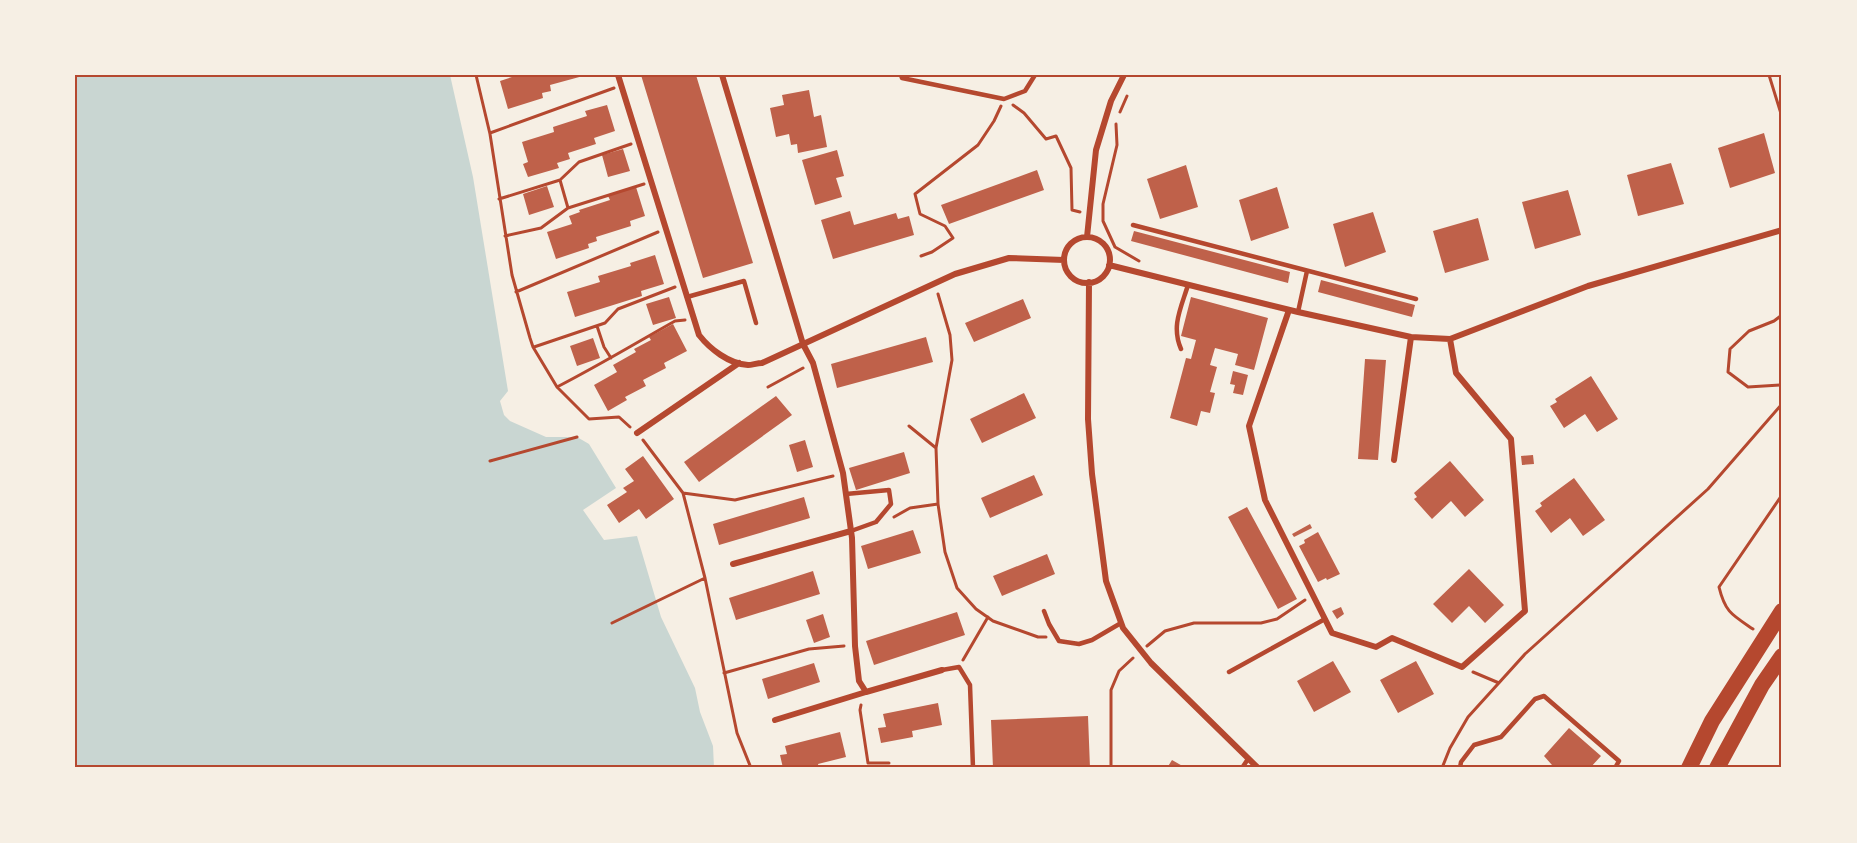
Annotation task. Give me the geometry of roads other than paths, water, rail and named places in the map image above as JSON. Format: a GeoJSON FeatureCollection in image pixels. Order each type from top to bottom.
{"type":"FeatureCollection","features":[{"type":"Feature","properties":{"kind":"highway"},"geometry":{"type":"LineString","coordinates":[[1689,768],[1712,721],[1782,611]]}},
{"type":"Feature","properties":{"kind":"highway"},"geometry":{"type":"LineString","coordinates":[[1717,768],[1762,685],[1782,656]]}},
{"type":"Feature","properties":{"kind":"street"},"geometry":{"type":"LineString","coordinates":[[618,75],[699,335],[719,354],[739,363],[748,365],[762,363],[955,274],[1009,258],[1064,260]]}},
{"type":"Feature","properties":{"kind":"street"},"geometry":{"type":"LineString","coordinates":[[722,75],[803,344],[813,363],[843,473],[851,531],[855,645],[859,681],[866,692]]}},
{"type":"Feature","properties":{"kind":"street"},"geometry":{"type":"LineString","coordinates":[[1087,237],[1096,150],[1111,101],[1124,75]]}},
{"type":"Feature","properties":{"kind":"street"},"geometry":{"type":"LineString","coordinates":[[1109,265],[1289,310],[1411,337],[1450,339],[1588,286],[1782,230]]}},
{"type":"Feature","properties":{"kind":"street"},"geometry":{"type":"LineString","coordinates":[[1087,237],[1094,238],[1105,246],[1110,258],[1102,277],[1082,282],[1069,274],[1064,260],[1069,246],[1074,241],[1087,237]]}},
{"type":"Feature","properties":{"kind":"street"},"geometry":{"type":"LineString","coordinates":[[1089,282],[1088,420],[1092,474],[1106,581],[1123,628],[1150,663],[1258,768]]}},
{"type":"Feature","properties":{"kind":"street"},"geometry":{"type":"LineString","coordinates":[[1289,310],[1249,426],[1265,500],[1332,633],[1376,647],[1392,638],[1462,667],[1525,611],[1511,439],[1456,373],[1450,339]]}},
{"type":"Feature","properties":{"kind":"street"},"geometry":{"type":"LineString","coordinates":[[1394,460],[1411,337]]}},
{"type":"Feature","properties":{"kind":"street"},"geometry":{"type":"LineString","coordinates":[[637,433],[739,363]]}},
{"type":"Feature","properties":{"kind":"street"},"geometry":{"type":"LineString","coordinates":[[733,564],[851,531]]}},
{"type":"Feature","properties":{"kind":"street"},"geometry":{"type":"LineString","coordinates":[[775,720],[942,670]]}},
{"type":"Feature","properties":{"kind":"lane"},"geometry":{"type":"LineString","coordinates":[[901,75],[903,78],[1004,99],[1025,91],[1035,75]]}},
{"type":"Feature","properties":{"kind":"lane"},"geometry":{"type":"LineString","coordinates":[[1133,225],[1416,299]]}},
{"type":"Feature","properties":{"kind":"lane"},"geometry":{"type":"LineString","coordinates":[[1298,312],[1307,271]]}},
{"type":"Feature","properties":{"kind":"lane"},"geometry":{"type":"LineString","coordinates":[[687,297],[744,281],[756,323]]}},
{"type":"Feature","properties":{"kind":"lane"},"geometry":{"type":"LineString","coordinates":[[1181,349],[1176,333],[1188,285]]}},
{"type":"Feature","properties":{"kind":"lane"},"geometry":{"type":"LineString","coordinates":[[846,494],[889,490],[891,504],[876,522],[851,531]]}},
{"type":"Feature","properties":{"kind":"lane"},"geometry":{"type":"LineString","coordinates":[[1044,611],[1059,641],[1079,644],[1092,640],[1121,622]]}},
{"type":"Feature","properties":{"kind":"lane"},"geometry":{"type":"LineString","coordinates":[[1230,672],[1325,619]]}},
{"type":"Feature","properties":{"kind":"lane"},"geometry":{"type":"LineString","coordinates":[[942,670],[959,667],[970,685],[973,768]]}},
{"type":"Feature","properties":{"kind":"lane"},"geometry":{"type":"LineString","coordinates":[[1460,768],[1461,762],[1474,745],[1501,737],[1535,699],[1545,696],[1619,762],[1615,768]]}},
{"type":"Feature","properties":{"kind":"lane"},"geometry":{"type":"LineString","coordinates":[[1242,768],[1248,759]]}}]}
